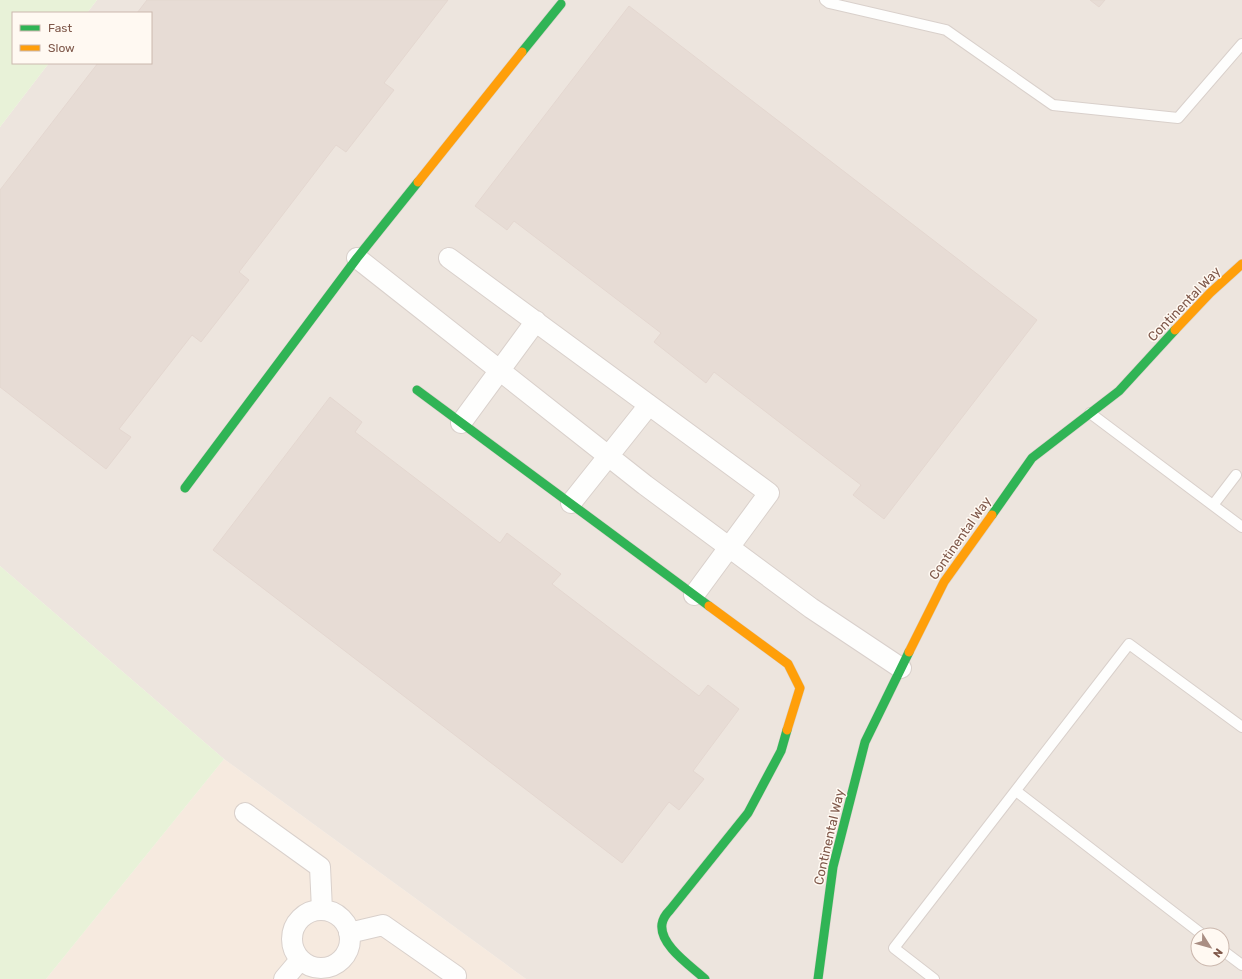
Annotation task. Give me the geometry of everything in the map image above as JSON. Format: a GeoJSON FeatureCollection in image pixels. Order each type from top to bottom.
{"type":"FeatureCollection","features":[{"type":"Feature","properties":{"kind":"street"},"geometry":{"type":"LineString","coordinates":[[185,488],[357,258],[561,4]]}},
{"type":"Feature","properties":{"kind":"street"},"geometry":{"type":"LineString","coordinates":[[357,258],[608,457],[811,608],[901,668]]}},
{"type":"Feature","properties":{"kind":"street"},"geometry":{"type":"LineString","coordinates":[[449,258],[769,493],[694,595]]}},
{"type":"Feature","properties":{"kind":"street","name":"Continental Way"},"geometry":{"type":"LineString","coordinates":[[818,979],[833,867],[865,742],[944,582],[1032,458],[1119,391],[1210,293],[1242,264]]}},
{"type":"Feature","properties":{"kind":"street"},"geometry":{"type":"LineString","coordinates":[[462,422],[536,321]]}},
{"type":"Feature","properties":{"kind":"street"},"geometry":{"type":"LineString","coordinates":[[417,390],[788,664],[800,688],[781,751],[748,813],[665,916],[662,926],[665,939],[670,947],[705,979]]}},
{"type":"Feature","properties":{"kind":"street"},"geometry":{"type":"LineString","coordinates":[[571,503],[649,405]]}},
{"type":"Feature","properties":{"kind":"street"},"geometry":{"type":"LineString","coordinates":[[245,813],[320,867],[322,910]]}},
{"type":"Feature","properties":{"kind":"street"},"geometry":{"type":"LineString","coordinates":[[322,910],[331,912],[340,917],[346,924],[349,933],[350,942],[342,959],[335,965],[326,968],[316,968],[308,965],[300,960],[294,951],[292,942],[293,932],[297,924],[304,916],[312,912],[322,910]]}},
{"type":"Feature","properties":{"kind":"street"},"geometry":{"type":"LineString","coordinates":[[349,933],[383,925],[456,976]]}},
{"type":"Feature","properties":{"kind":"street"},"geometry":{"type":"LineString","coordinates":[[284,979],[300,960]]}},
{"type":"Feature","properties":{"kind":"lane"},"geometry":{"type":"LineString","coordinates":[[825,0],[829,3],[946,30],[1053,105],[1178,118],[1242,44]]}},
{"type":"Feature","properties":{"kind":"lane"},"geometry":{"type":"LineString","coordinates":[[1090,413],[1242,527]]}},
{"type":"Feature","properties":{"kind":"lane"},"geometry":{"type":"LineString","coordinates":[[1213,505],[1236,475]]}},
{"type":"Feature","properties":{"kind":"lane"},"geometry":{"type":"LineString","coordinates":[[934,979],[894,948],[1129,644],[1242,728]]}},
{"type":"Feature","properties":{"kind":"lane"},"geometry":{"type":"LineString","coordinates":[[1016,791],[1193,927]]}},
{"type":"Feature","properties":{"kind":"lane"},"geometry":{"type":"LineString","coordinates":[[1230,956],[1242,965]]}},
{"type":"Feature","properties":{"kind":"shaded area"},"geometry":{"type":"Polygon","coordinates":[[[97,0],[1242,0],[1242,979],[526,979],[224,759],[0,566],[0,127],[48,64],[152,64],[152,12],[88,12],[97,0]]]}},
{"type":"Feature","properties":{"kind":"shaded area"},"geometry":{"type":"Polygon","coordinates":[[[224,759],[526,979],[46,979],[224,759]]]}},
{"type":"Feature","properties":{"kind":"green space"},"geometry":{"type":"Polygon","coordinates":[[[0,0],[97,0],[88,12],[12,12],[12,64],[48,64],[0,127],[0,0]]]}},
{"type":"Feature","properties":{"kind":"green space"},"geometry":{"type":"Polygon","coordinates":[[[0,566],[224,759],[46,979],[0,979],[0,566]]]}},
{"type":"Feature","properties":{"kind":"building"},"geometry":{"type":"Polygon","coordinates":[[[147,0],[448,0],[384,83],[394,90],[346,152],[336,145],[239,272],[249,280],[201,342],[192,335],[119,429],[131,437],[106,469],[0,387],[0,190],[97,64],[152,64],[152,12],[138,12],[147,0]]]}},
{"type":"Feature","properties":{"kind":"building"},"geometry":{"type":"Polygon","coordinates":[[[1090,0],[1105,0],[1099,7],[1090,0]]]}},
{"type":"Feature","properties":{"kind":"building"},"geometry":{"type":"Polygon","coordinates":[[[629,6],[1037,320],[884,519],[853,495],[861,485],[714,372],[706,383],[654,342],[661,333],[514,221],[507,230],[475,206],[629,6]]]}},
{"type":"Feature","properties":{"kind":"building"},"geometry":{"type":"Polygon","coordinates":[[[330,397],[362,422],[355,432],[500,543],[507,533],[561,574],[552,584],[699,696],[708,685],[739,709],[693,771],[704,779],[679,810],[669,802],[622,863],[213,550],[330,397]]]}},
{"type":"Feature","properties":{"kind":"traffic: fast"},"geometry":{"type":"LineString","coordinates":[[522,52],[561,4]]}},
{"type":"Feature","properties":{"kind":"traffic: fast"},"geometry":{"type":"LineString","coordinates":[[185,488],[357,258],[418,182]]}},
{"type":"Feature","properties":{"kind":"traffic: fast"},"geometry":{"type":"LineString","coordinates":[[992,515],[1032,458],[1119,391],[1175,330]]}},
{"type":"Feature","properties":{"kind":"traffic: fast"},"geometry":{"type":"LineString","coordinates":[[417,390],[709,606]]}},
{"type":"Feature","properties":{"kind":"traffic: fast"},"geometry":{"type":"LineString","coordinates":[[818,979],[833,867],[865,742],[909,652]]}},
{"type":"Feature","properties":{"kind":"traffic: fast"},"geometry":{"type":"LineString","coordinates":[[705,979],[684,961],[665,940],[662,932],[663,920],[667,913],[748,813],[781,751],[787,730]]}},
{"type":"Feature","properties":{"kind":"traffic: slow"},"geometry":{"type":"LineString","coordinates":[[418,182],[522,52]]}},
{"type":"Feature","properties":{"kind":"traffic: slow"},"geometry":{"type":"LineString","coordinates":[[1175,330],[1210,293],[1242,264]]}},
{"type":"Feature","properties":{"kind":"traffic: slow"},"geometry":{"type":"LineString","coordinates":[[909,652],[944,582],[992,515]]}},
{"type":"Feature","properties":{"kind":"traffic: slow"},"geometry":{"type":"LineString","coordinates":[[709,606],[788,664],[800,688],[787,730]]}}]}
